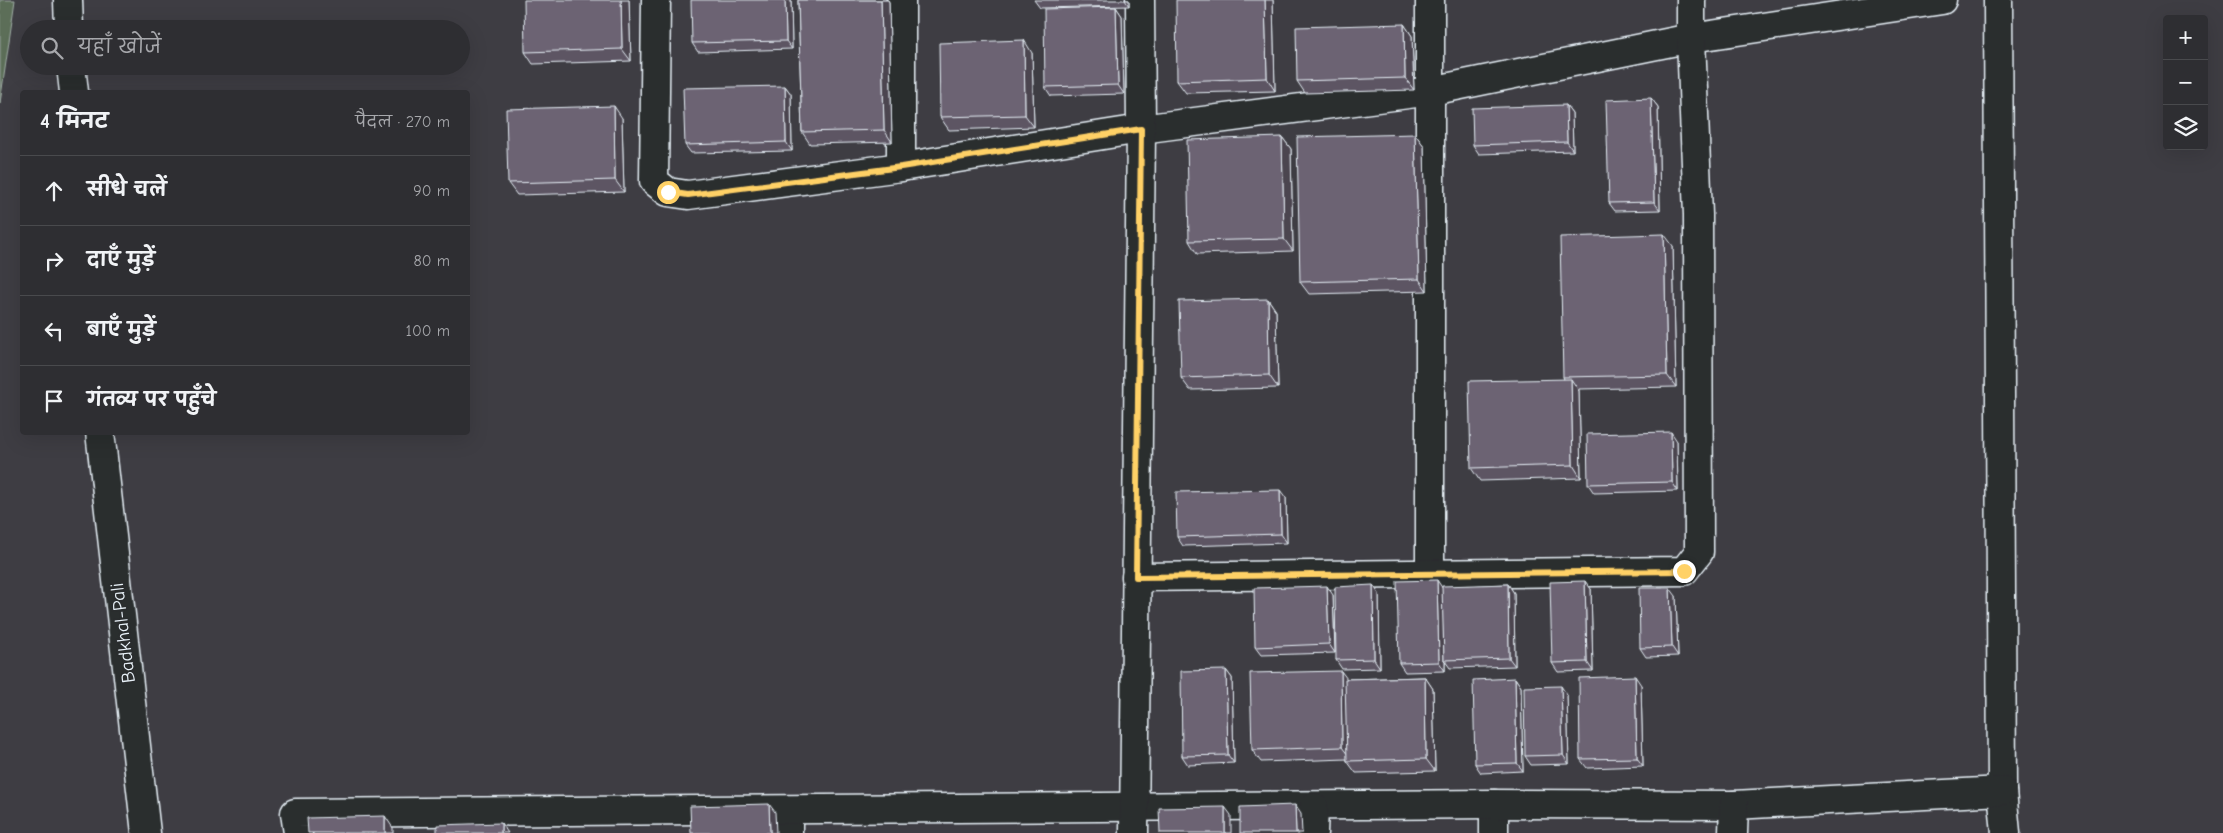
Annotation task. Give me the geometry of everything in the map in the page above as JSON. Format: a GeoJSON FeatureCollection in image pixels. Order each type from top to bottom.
{"type":"FeatureCollection","features":[{"type":"Feature","properties":{"kind":"street"},"geometry":{"type":"LineString","coordinates":[[68,0],[69,20]]}},
{"type":"Feature","properties":{"kind":"street"},"geometry":{"type":"LineString","coordinates":[[656,0],[654,181],[668,192],[688,195],[901,167],[1141,129],[1432,91],[1691,38],[1942,0]]}},
{"type":"Feature","properties":{"kind":"street"},"geometry":{"type":"LineString","coordinates":[[901,0],[901,167]]}},
{"type":"Feature","properties":{"kind":"street"},"geometry":{"type":"LineString","coordinates":[[1134,820],[1141,129],[1140,0]]}},
{"type":"Feature","properties":{"kind":"street"},"geometry":{"type":"LineString","coordinates":[[1430,0],[1432,91],[1430,575]]}},
{"type":"Feature","properties":{"kind":"street"},"geometry":{"type":"LineString","coordinates":[[1136,577],[1684,571],[1699,552],[1698,215],[1691,0]]}},
{"type":"Feature","properties":{"kind":"street"},"geometry":{"type":"LineString","coordinates":[[1998,0],[2002,790],[2006,833]]}},
{"type":"Feature","properties":{"kind":"street"},"geometry":{"type":"LineString","coordinates":[[73,75],[74,90]]}},
{"type":"Feature","properties":{"kind":"street","name":"Badkhal-Pali"},"geometry":{"type":"LineString","coordinates":[[100,435],[146,833]]}},
{"type":"Feature","properties":{"kind":"street"},"geometry":{"type":"LineString","coordinates":[[298,833],[295,813],[560,822],[1313,820],[1494,804],[1734,805],[2002,790]]}},
{"type":"Feature","properties":{"kind":"street"},"geometry":{"type":"LineString","coordinates":[[1494,804],[1494,833]]}},
{"type":"Feature","properties":{"kind":"street"},"geometry":{"type":"LineString","coordinates":[[1733,833],[1734,805]]}},
{"type":"Feature","properties":{"kind":"green space"},"geometry":{"type":"Polygon","coordinates":[[[0,0],[15,0],[0,103],[0,0]]]}},
{"type":"Feature","properties":{"kind":"building"},"geometry":{"type":"Polygon","coordinates":[[[524,0],[621,0],[622,49],[525,52],[524,0]]]}},
{"type":"Feature","properties":{"kind":"building"},"geometry":{"type":"Polygon","coordinates":[[[691,0],[785,0],[786,41],[692,43],[691,0]]]}},
{"type":"Feature","properties":{"kind":"building"},"geometry":{"type":"Polygon","coordinates":[[[798,0],[881,0],[884,130],[802,132],[798,0]]]}},
{"type":"Feature","properties":{"kind":"building"},"geometry":{"type":"Polygon","coordinates":[[[1176,0],[1265,0],[1267,78],[1177,81],[1176,0]]]}},
{"type":"Feature","properties":{"kind":"building"},"geometry":{"type":"Polygon","coordinates":[[[1116,7],[1118,85],[1045,87],[1044,9],[1116,7]]]}},
{"type":"Feature","properties":{"kind":"building"},"geometry":{"type":"Polygon","coordinates":[[[1404,24],[1405,78],[1297,81],[1296,27],[1404,24]]]}},
{"type":"Feature","properties":{"kind":"building"},"geometry":{"type":"Polygon","coordinates":[[[1024,40],[1025,115],[940,117],[939,43],[1024,40]]]}},
{"type":"Feature","properties":{"kind":"building"},"geometry":{"type":"Polygon","coordinates":[[[785,86],[786,142],[685,145],[683,88],[785,86]]]}},
{"type":"Feature","properties":{"kind":"building"},"geometry":{"type":"Polygon","coordinates":[[[1651,98],[1654,202],[1609,203],[1606,100],[1651,98]]]}},
{"type":"Feature","properties":{"kind":"building"},"geometry":{"type":"Polygon","coordinates":[[[1566,105],[1567,142],[1473,145],[1472,108],[1566,105]]]}},
{"type":"Feature","properties":{"kind":"building"},"geometry":{"type":"Polygon","coordinates":[[[614,106],[615,180],[508,183],[506,109],[614,106]]]}},
{"type":"Feature","properties":{"kind":"building"},"geometry":{"type":"Polygon","coordinates":[[[1415,134],[1419,279],[1300,282],[1297,137],[1415,134]]]}},
{"type":"Feature","properties":{"kind":"building"},"geometry":{"type":"Polygon","coordinates":[[[1282,137],[1284,239],[1189,241],[1187,140],[1282,137]]]}},
{"type":"Feature","properties":{"kind":"building"},"geometry":{"type":"Polygon","coordinates":[[[1664,234],[1667,375],[1563,377],[1560,237],[1664,234]]]}},
{"type":"Feature","properties":{"kind":"building"},"geometry":{"type":"Polygon","coordinates":[[[1268,299],[1269,375],[1181,378],[1179,301],[1268,299]]]}},
{"type":"Feature","properties":{"kind":"building"},"geometry":{"type":"Polygon","coordinates":[[[1571,379],[1573,465],[1471,468],[1469,381],[1571,379]]]}},
{"type":"Feature","properties":{"kind":"building"},"geometry":{"type":"Polygon","coordinates":[[[1671,432],[1672,482],[1588,484],[1587,434],[1671,432]]]}},
{"type":"Feature","properties":{"kind":"building"},"geometry":{"type":"Polygon","coordinates":[[[1280,490],[1281,534],[1177,537],[1176,492],[1280,490]]]}},
{"type":"Feature","properties":{"kind":"building"},"geometry":{"type":"Polygon","coordinates":[[[1437,580],[1439,662],[1399,663],[1397,581],[1437,580]]]}},
{"type":"Feature","properties":{"kind":"building"},"geometry":{"type":"Polygon","coordinates":[[[1585,581],[1587,662],[1552,663],[1550,582],[1585,581]]]}},
{"type":"Feature","properties":{"kind":"building"},"geometry":{"type":"Polygon","coordinates":[[[1508,584],[1509,658],[1444,660],[1442,586],[1508,584]]]}},
{"type":"Feature","properties":{"kind":"building"},"geometry":{"type":"Polygon","coordinates":[[[1373,585],[1374,659],[1336,660],[1335,587],[1373,585]]]}},
{"type":"Feature","properties":{"kind":"building"},"geometry":{"type":"Polygon","coordinates":[[[1327,586],[1329,644],[1255,647],[1254,588],[1327,586]]]}},
{"type":"Feature","properties":{"kind":"building"},"geometry":{"type":"Polygon","coordinates":[[[1639,588],[1670,588],[1672,647],[1640,648],[1639,588]]]}},
{"type":"Feature","properties":{"kind":"building"},"geometry":{"type":"Polygon","coordinates":[[[1226,670],[1228,755],[1182,756],[1181,671],[1226,670]]]}},
{"type":"Feature","properties":{"kind":"building"},"geometry":{"type":"Polygon","coordinates":[[[1341,671],[1342,747],[1252,750],[1250,673],[1341,671]]]}},
{"type":"Feature","properties":{"kind":"building"},"geometry":{"type":"Polygon","coordinates":[[[1635,676],[1637,758],[1580,759],[1579,678],[1635,676]]]}},
{"type":"Feature","properties":{"kind":"building"},"geometry":{"type":"Polygon","coordinates":[[[1425,677],[1426,759],[1347,761],[1345,679],[1425,677]]]}},
{"type":"Feature","properties":{"kind":"building"},"geometry":{"type":"Polygon","coordinates":[[[1515,678],[1517,763],[1475,764],[1473,680],[1515,678]]]}},
{"type":"Feature","properties":{"kind":"building"},"geometry":{"type":"Polygon","coordinates":[[[1561,686],[1563,755],[1525,756],[1524,687],[1561,686]]]}},
{"type":"Feature","properties":{"kind":"building"},"geometry":{"type":"Polygon","coordinates":[[[769,804],[770,833],[691,833],[690,806],[769,804]]]}},
{"type":"Feature","properties":{"kind":"building"},"geometry":{"type":"Polygon","coordinates":[[[1295,805],[1296,833],[1240,833],[1240,807],[1295,805]]]}},
{"type":"Feature","properties":{"kind":"building"},"geometry":{"type":"Polygon","coordinates":[[[1225,807],[1225,833],[1160,833],[1159,808],[1225,807]]]}},
{"type":"Feature","properties":{"kind":"building"},"geometry":{"type":"Polygon","coordinates":[[[385,816],[385,833],[308,833],[307,818],[385,816]]]}},
{"type":"Feature","properties":{"kind":"building"},"geometry":{"type":"Polygon","coordinates":[[[501,823],[501,833],[437,833],[437,825],[501,823]]]}},
{"type":"Feature","properties":{"kind":"route"},"geometry":{"type":"LineString","coordinates":[[668,192],[688,195],[901,167],[1141,129],[1136,577],[1684,571]]}}]}
